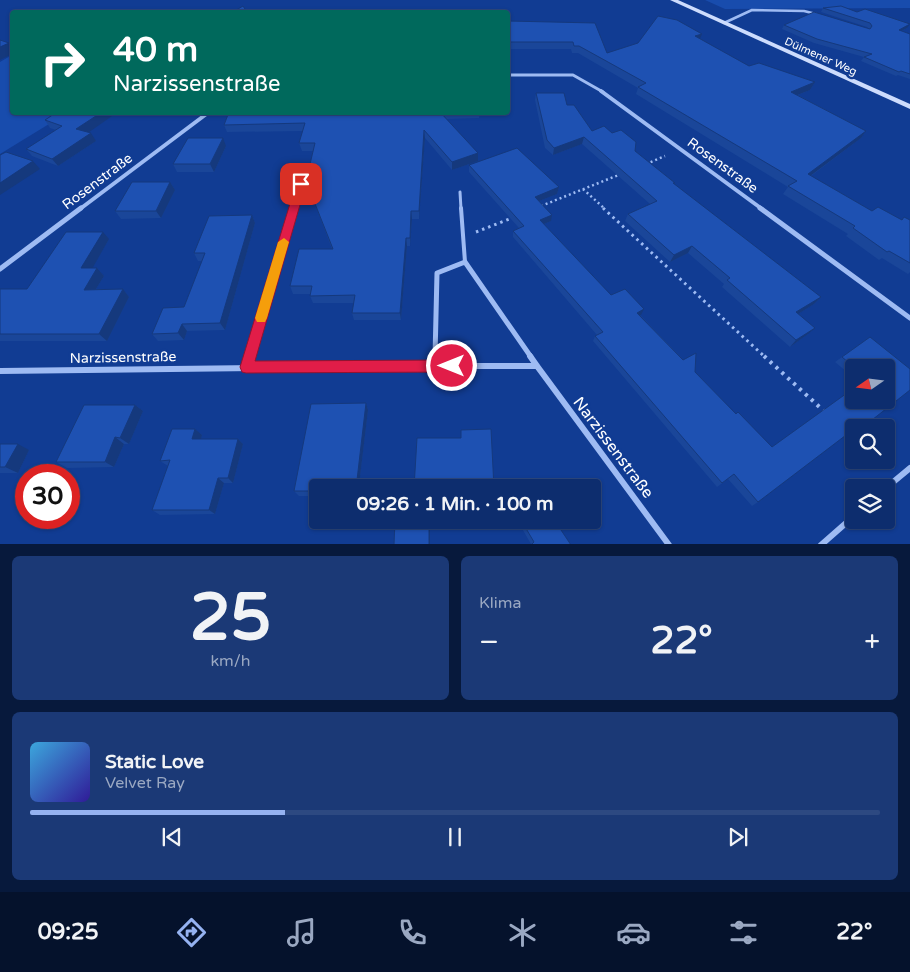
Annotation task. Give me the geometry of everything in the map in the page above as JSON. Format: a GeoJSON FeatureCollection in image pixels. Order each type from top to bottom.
{"type":"FeatureCollection","features":[{"type":"Feature","properties":{"kind":"street","name":"Dülmener Weg"},"geometry":{"type":"LineString","coordinates":[[673,0],[910,107]]}},
{"type":"Feature","properties":{"kind":"street","name":"Rosenstraße"},"geometry":{"type":"LineString","coordinates":[[510,75],[573,74],[591,84],[910,318]]}},
{"type":"Feature","properties":{"kind":"street","name":"Rosenstraße"},"geometry":{"type":"LineString","coordinates":[[0,269],[205,115]]}},
{"type":"Feature","properties":{"kind":"street","name":"Narzissenstraße"},"geometry":{"type":"LineString","coordinates":[[465,262],[537,366],[670,544]]}},
{"type":"Feature","properties":{"kind":"street"},"geometry":{"type":"LineString","coordinates":[[435,366],[437,273],[465,262]]}},
{"type":"Feature","properties":{"kind":"street","name":"Narzissenstraße"},"geometry":{"type":"LineString","coordinates":[[0,371],[246,367],[537,366]]}},
{"type":"Feature","properties":{"kind":"street"},"geometry":{"type":"LineString","coordinates":[[895,480],[910,468]]}},
{"type":"Feature","properties":{"kind":"street"},"geometry":{"type":"LineString","coordinates":[[821,544],[845,524]]}},
{"type":"Feature","properties":{"kind":"lane"},"geometry":{"type":"LineString","coordinates":[[723,23],[752,10],[804,11],[819,15]]}},
{"type":"Feature","properties":{"kind":"lane"},"geometry":{"type":"LineString","coordinates":[[246,367],[301,184]]}},
{"type":"Feature","properties":{"kind":"lane"},"geometry":{"type":"LineString","coordinates":[[460,192],[465,262]]}},
{"type":"Feature","properties":{"kind":"path"},"geometry":{"type":"LineString","coordinates":[[646,164],[682,150]]}},
{"type":"Feature","properties":{"kind":"path"},"geometry":{"type":"LineString","coordinates":[[537,208],[628,171]]}},
{"type":"Feature","properties":{"kind":"path"},"geometry":{"type":"LineString","coordinates":[[583,189],[832,419]]}},
{"type":"Feature","properties":{"kind":"path"},"geometry":{"type":"LineString","coordinates":[[464,237],[519,215]]}},
{"type":"Feature","properties":{"kind":"path"},"geometry":{"type":"LineString","coordinates":[[839,426],[845,431]]}},
{"type":"Feature","properties":{"kind":"shaded area"},"geometry":{"type":"Polygon","coordinates":[[[705,0],[910,0],[910,8],[725,9],[705,0]]]}},
{"type":"Feature","properties":{"kind":"shaded area"},"geometry":{"type":"Polygon","coordinates":[[[10,56],[10,115],[64,115],[0,154],[0,62],[10,56]]]}},
{"type":"Feature","properties":{"kind":"building"},"geometry":{"type":"Polygon","coordinates":[[[243,6],[246,10],[236,10],[243,6]]]}},
{"type":"Feature","properties":{"kind":"building"},"geometry":{"type":"Polygon","coordinates":[[[841,6],[857,12],[865,9],[910,24],[899,30],[910,34],[910,74],[899,72],[864,57],[872,54],[817,39],[784,25],[814,12],[870,29],[872,26],[870,23],[823,8],[841,6]]]}},
{"type":"Feature","properties":{"kind":"building"},"geometry":{"type":"Polygon","coordinates":[[[658,16],[677,20],[702,34],[695,36],[749,66],[759,63],[815,82],[791,92],[866,131],[808,174],[872,211],[878,207],[902,220],[904,217],[910,220],[910,263],[889,251],[887,252],[853,228],[855,226],[788,186],[797,181],[638,87],[646,83],[579,46],[574,46],[573,42],[510,42],[510,21],[595,23],[607,53],[638,43],[658,16]]]}},
{"type":"Feature","properties":{"kind":"building"},"geometry":{"type":"Polygon","coordinates":[[[0,40],[9,43],[0,47],[0,40]]]}},
{"type":"Feature","properties":{"kind":"building"},"geometry":{"type":"Polygon","coordinates":[[[536,93],[564,93],[567,105],[574,105],[592,131],[604,126],[612,133],[621,130],[636,142],[635,151],[675,183],[673,183],[821,297],[796,312],[815,328],[796,340],[727,280],[730,278],[692,246],[674,255],[628,214],[657,201],[584,137],[554,148],[547,140],[536,93]]]}},
{"type":"Feature","properties":{"kind":"building"},"geometry":{"type":"Polygon","coordinates":[[[52,115],[97,115],[76,129],[91,133],[52,159],[26,149],[62,126],[45,120],[52,115]]]}},
{"type":"Feature","properties":{"kind":"building"},"geometry":{"type":"Polygon","coordinates":[[[228,115],[443,115],[478,153],[452,162],[424,130],[419,211],[411,211],[410,238],[406,238],[400,313],[352,313],[355,295],[310,296],[312,286],[290,286],[299,249],[333,249],[306,181],[315,143],[299,143],[305,123],[224,125],[228,115]]]}},
{"type":"Feature","properties":{"kind":"building"},"geometry":{"type":"Polygon","coordinates":[[[188,138],[223,138],[210,164],[173,164],[188,138]]]}},
{"type":"Feature","properties":{"kind":"building"},"geometry":{"type":"Polygon","coordinates":[[[517,148],[559,187],[535,197],[552,215],[540,220],[611,295],[625,289],[644,309],[637,313],[683,360],[696,353],[695,372],[772,447],[845,394],[845,409],[886,409],[873,419],[845,419],[845,436],[758,502],[734,474],[722,483],[595,336],[603,332],[513,231],[524,226],[469,165],[517,148]]]}},
{"type":"Feature","properties":{"kind":"building"},"geometry":{"type":"Polygon","coordinates":[[[6,152],[33,161],[0,183],[0,155],[6,152]]]}},
{"type":"Feature","properties":{"kind":"building"},"geometry":{"type":"Polygon","coordinates":[[[132,182],[170,182],[156,211],[115,211],[132,182]]]}},
{"type":"Feature","properties":{"kind":"building"},"geometry":{"type":"Polygon","coordinates":[[[252,215],[220,323],[182,324],[178,333],[152,334],[163,308],[184,307],[205,253],[194,253],[209,216],[252,215]]]}},
{"type":"Feature","properties":{"kind":"building"},"geometry":{"type":"Polygon","coordinates":[[[66,232],[103,232],[81,268],[97,268],[84,290],[123,289],[99,334],[0,334],[0,289],[27,289],[66,232]]]}},
{"type":"Feature","properties":{"kind":"building"},"geometry":{"type":"Polygon","coordinates":[[[870,337],[910,369],[910,390],[895,402],[895,359],[845,360],[842,357],[870,337]]]}},
{"type":"Feature","properties":{"kind":"building"},"geometry":{"type":"Polygon","coordinates":[[[366,403],[357,479],[309,479],[309,491],[294,491],[311,404],[366,403]]]}},
{"type":"Feature","properties":{"kind":"building"},"geometry":{"type":"Polygon","coordinates":[[[84,405],[135,405],[120,438],[115,437],[105,462],[56,462],[84,405]]]}},
{"type":"Feature","properties":{"kind":"building"},"geometry":{"type":"Polygon","coordinates":[[[172,429],[195,429],[192,439],[238,439],[228,478],[218,478],[209,510],[152,510],[170,460],[160,461],[172,429]]]}},
{"type":"Feature","properties":{"kind":"building"},"geometry":{"type":"Polygon","coordinates":[[[491,429],[494,479],[415,479],[417,438],[461,438],[461,430],[491,429]]]}},
{"type":"Feature","properties":{"kind":"building"},"geometry":{"type":"Polygon","coordinates":[[[0,444],[18,444],[5,467],[0,467],[0,444]]]}},
{"type":"Feature","properties":{"kind":"building"},"geometry":{"type":"Polygon","coordinates":[[[395,529],[429,529],[429,544],[394,544],[395,529]]]}},
{"type":"Feature","properties":{"kind":"building"},"geometry":{"type":"Polygon","coordinates":[[[526,529],[560,529],[570,544],[532,544],[534,542],[526,529]]]}},
{"type":"Feature","properties":{"kind":"slow traffic"},"geometry":{"type":"LineString","coordinates":[[261,318],[284,242]]}},
{"type":"Feature","properties":{"kind":"route"},"geometry":{"type":"LineString","coordinates":[[301,184],[246,367],[452,366]]}}]}
